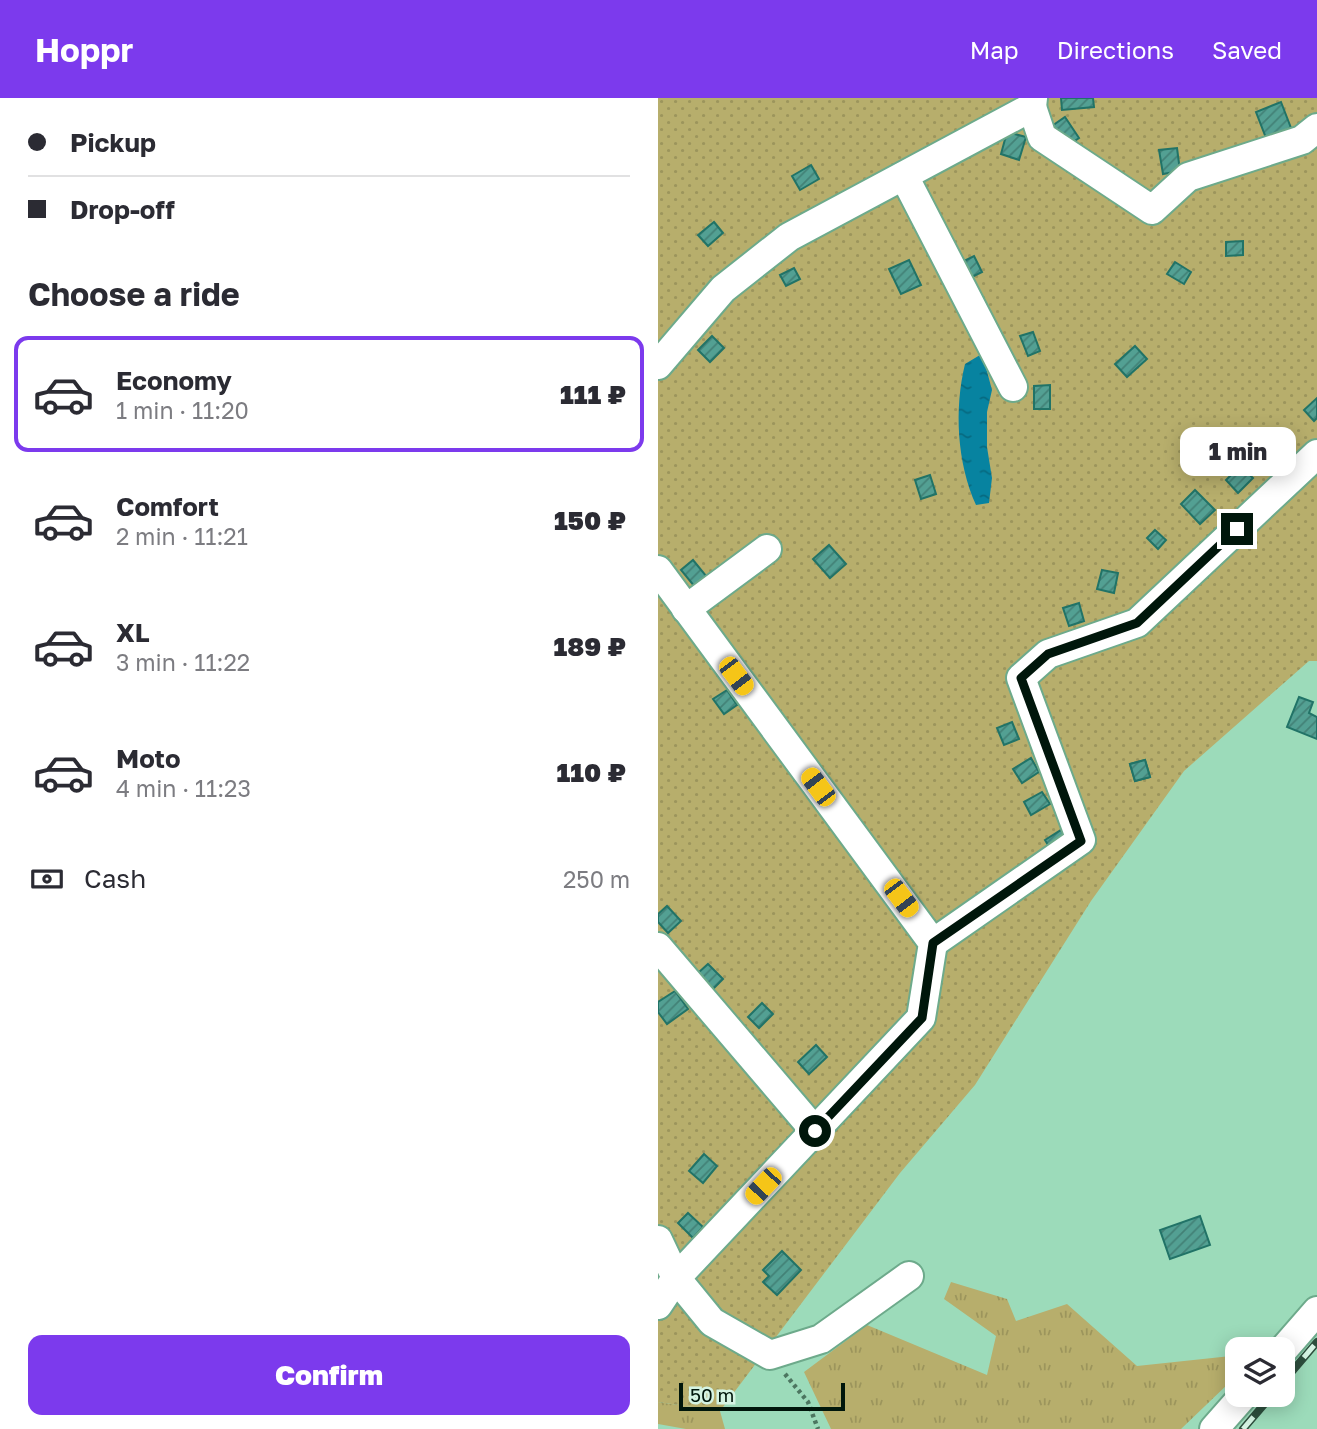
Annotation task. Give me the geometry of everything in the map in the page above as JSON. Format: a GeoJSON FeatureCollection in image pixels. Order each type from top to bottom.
{"type":"FeatureCollection","features":[{"type":"Feature","properties":{"kind":"street"},"geometry":{"type":"LineString","coordinates":[[658,365],[723,289],[789,237],[1033,103],[1042,137],[1152,210],[1188,177],[1302,140],[1317,128]]}},
{"type":"Feature","properties":{"kind":"street"},"geometry":{"type":"LineString","coordinates":[[904,176],[1013,387]]}},
{"type":"Feature","properties":{"kind":"street"},"geometry":{"type":"LineString","coordinates":[[933,943],[1081,841],[1021,678],[1048,654],[1137,623],[1317,454]]}},
{"type":"Feature","properties":{"kind":"street"},"geometry":{"type":"LineString","coordinates":[[686,609],[767,550]]}},
{"type":"Feature","properties":{"kind":"street"},"geometry":{"type":"LineString","coordinates":[[658,570],[933,943],[922,1018],[676,1278],[658,1305]]}},
{"type":"Feature","properties":{"kind":"street"},"geometry":{"type":"LineString","coordinates":[[658,947],[815,1131]]}},
{"type":"Feature","properties":{"kind":"street"},"geometry":{"type":"LineString","coordinates":[[658,1240],[676,1278],[712,1322],[770,1355],[821,1339],[908,1276]]}},
{"type":"Feature","properties":{"kind":"street"},"geometry":{"type":"LineString","coordinates":[[1294,1337],[1317,1311]]}},
{"type":"Feature","properties":{"kind":"street"},"geometry":{"type":"LineString","coordinates":[[1214,1429],[1233,1407]]}},
{"type":"Feature","properties":{"kind":"path"},"geometry":{"type":"LineString","coordinates":[[770,1355],[808,1402],[818,1429]]}},
{"type":"Feature","properties":{"kind":"green space"},"geometry":{"type":"Polygon","coordinates":[[[658,98],[1317,98],[1317,661],[1309,661],[1184,771],[1091,901],[975,1085],[900,1173],[720,1411],[658,1402],[658,98]]]}},
{"type":"Feature","properties":{"kind":"green space"},"geometry":{"type":"Polygon","coordinates":[[[951,1282],[1007,1299],[1016,1321],[1067,1304],[1137,1366],[1225,1357],[1225,1387],[1181,1429],[831,1429],[804,1372],[867,1325],[987,1375],[996,1336],[944,1299],[951,1282]]]}},
{"type":"Feature","properties":{"kind":"green space"},"geometry":{"type":"Polygon","coordinates":[[[658,1402],[720,1411],[725,1429],[686,1429],[658,1424],[658,1402]]]}},
{"type":"Feature","properties":{"kind":"water"},"geometry":{"type":"Polygon","coordinates":[[[980,355],[992,390],[987,412],[987,447],[992,478],[989,503],[976,505],[961,454],[959,399],[965,364],[980,355]]]}},
{"type":"Feature","properties":{"kind":"building"},"geometry":{"type":"Polygon","coordinates":[[[1061,98],[1093,98],[1094,107],[1062,110],[1061,98]]]}},
{"type":"Feature","properties":{"kind":"building"},"geometry":{"type":"Polygon","coordinates":[[[1281,102],[1291,128],[1266,138],[1256,112],[1281,102]]]}},
{"type":"Feature","properties":{"kind":"building"},"geometry":{"type":"Polygon","coordinates":[[[1065,117],[1079,138],[1066,147],[1052,126],[1065,117]]]}},
{"type":"Feature","properties":{"kind":"building"},"geometry":{"type":"Polygon","coordinates":[[[1007,132],[1026,137],[1019,160],[1001,154],[1007,132]]]}},
{"type":"Feature","properties":{"kind":"building"},"geometry":{"type":"Polygon","coordinates":[[[1177,148],[1180,171],[1163,174],[1159,150],[1177,148]]]}},
{"type":"Feature","properties":{"kind":"building"},"geometry":{"type":"Polygon","coordinates":[[[811,165],[819,179],[800,190],[792,176],[811,165]]]}},
{"type":"Feature","properties":{"kind":"building"},"geometry":{"type":"Polygon","coordinates":[[[714,222],[723,233],[708,246],[698,235],[714,222]]]}},
{"type":"Feature","properties":{"kind":"building"},"geometry":{"type":"Polygon","coordinates":[[[1243,241],[1243,255],[1226,256],[1226,242],[1243,241]]]}},
{"type":"Feature","properties":{"kind":"building"},"geometry":{"type":"Polygon","coordinates":[[[974,256],[982,272],[970,278],[962,262],[974,256]]]}},
{"type":"Feature","properties":{"kind":"building"},"geometry":{"type":"Polygon","coordinates":[[[909,260],[921,285],[901,294],[889,269],[909,260]]]}},
{"type":"Feature","properties":{"kind":"building"},"geometry":{"type":"Polygon","coordinates":[[[1175,262],[1191,272],[1184,284],[1167,274],[1175,262]]]}},
{"type":"Feature","properties":{"kind":"building"},"geometry":{"type":"Polygon","coordinates":[[[794,268],[800,279],[786,286],[780,275],[794,268]]]}},
{"type":"Feature","properties":{"kind":"building"},"geometry":{"type":"Polygon","coordinates":[[[1033,332],[1040,351],[1028,356],[1020,336],[1033,332]]]}},
{"type":"Feature","properties":{"kind":"building"},"geometry":{"type":"Polygon","coordinates":[[[712,336],[724,348],[710,362],[698,350],[712,336]]]}},
{"type":"Feature","properties":{"kind":"building"},"geometry":{"type":"Polygon","coordinates":[[[1135,346],[1147,359],[1127,377],[1115,364],[1135,346]]]}},
{"type":"Feature","properties":{"kind":"building"},"geometry":{"type":"Polygon","coordinates":[[[1050,385],[1050,409],[1034,409],[1034,386],[1050,385]]]}},
{"type":"Feature","properties":{"kind":"building"},"geometry":{"type":"Polygon","coordinates":[[[1317,398],[1317,418],[1314,421],[1304,410],[1317,398]]]}},
{"type":"Feature","properties":{"kind":"building"},"geometry":{"type":"Polygon","coordinates":[[[1268,443],[1282,456],[1267,471],[1254,458],[1268,443]]]}},
{"type":"Feature","properties":{"kind":"building"},"geometry":{"type":"Polygon","coordinates":[[[1240,466],[1253,478],[1238,493],[1226,480],[1240,466]]]}},
{"type":"Feature","properties":{"kind":"building"},"geometry":{"type":"Polygon","coordinates":[[[930,475],[936,494],[921,499],[915,480],[930,475]]]}},
{"type":"Feature","properties":{"kind":"building"},"geometry":{"type":"Polygon","coordinates":[[[1195,490],[1215,510],[1200,524],[1181,504],[1195,490]]]}},
{"type":"Feature","properties":{"kind":"building"},"geometry":{"type":"Polygon","coordinates":[[[1155,530],[1166,540],[1158,549],[1147,538],[1155,530]]]}},
{"type":"Feature","properties":{"kind":"building"},"geometry":{"type":"Polygon","coordinates":[[[829,545],[846,564],[830,578],[813,559],[829,545]]]}},
{"type":"Feature","properties":{"kind":"building"},"geometry":{"type":"Polygon","coordinates":[[[693,560],[707,577],[695,587],[681,570],[693,560]]]}},
{"type":"Feature","properties":{"kind":"building"},"geometry":{"type":"Polygon","coordinates":[[[1102,570],[1118,573],[1114,593],[1097,589],[1102,570]]]}},
{"type":"Feature","properties":{"kind":"building"},"geometry":{"type":"Polygon","coordinates":[[[1079,603],[1084,621],[1069,626],[1063,608],[1079,603]]]}},
{"type":"Feature","properties":{"kind":"building"},"geometry":{"type":"Polygon","coordinates":[[[727,690],[737,705],[724,714],[713,699],[727,690]]]}},
{"type":"Feature","properties":{"kind":"building"},"geometry":{"type":"Polygon","coordinates":[[[1299,697],[1313,702],[1309,713],[1317,717],[1317,739],[1287,727],[1299,697]]]}},
{"type":"Feature","properties":{"kind":"building"},"geometry":{"type":"Polygon","coordinates":[[[1012,722],[1019,739],[1004,745],[997,728],[1012,722]]]}},
{"type":"Feature","properties":{"kind":"building"},"geometry":{"type":"Polygon","coordinates":[[[1031,758],[1039,772],[1022,783],[1013,769],[1031,758]]]}},
{"type":"Feature","properties":{"kind":"building"},"geometry":{"type":"Polygon","coordinates":[[[1145,760],[1150,777],[1135,781],[1130,764],[1145,760]]]}},
{"type":"Feature","properties":{"kind":"building"},"geometry":{"type":"Polygon","coordinates":[[[1145,760],[1150,777],[1135,781],[1130,764],[1145,760]]]}},
{"type":"Feature","properties":{"kind":"building"},"geometry":{"type":"Polygon","coordinates":[[[1042,792],[1050,804],[1031,815],[1024,802],[1042,792]]]}},
{"type":"Feature","properties":{"kind":"building"},"geometry":{"type":"Polygon","coordinates":[[[1061,830],[1069,843],[1053,853],[1045,840],[1061,830]]]}},
{"type":"Feature","properties":{"kind":"building"},"geometry":{"type":"Polygon","coordinates":[[[667,906],[681,921],[668,933],[658,922],[658,914],[667,906]]]}},
{"type":"Feature","properties":{"kind":"building"},"geometry":{"type":"Polygon","coordinates":[[[708,964],[723,979],[713,989],[698,973],[708,964]]]}},
{"type":"Feature","properties":{"kind":"building"},"geometry":{"type":"Polygon","coordinates":[[[675,991],[688,1009],[667,1024],[658,1012],[658,1002],[675,991]]]}},
{"type":"Feature","properties":{"kind":"building"},"geometry":{"type":"Polygon","coordinates":[[[762,1003],[773,1014],[759,1028],[748,1017],[762,1003]]]}},
{"type":"Feature","properties":{"kind":"building"},"geometry":{"type":"Polygon","coordinates":[[[816,1045],[827,1057],[809,1074],[798,1062],[816,1045]]]}},
{"type":"Feature","properties":{"kind":"building"},"geometry":{"type":"Polygon","coordinates":[[[704,1154],[717,1166],[703,1183],[689,1171],[704,1154]]]}},
{"type":"Feature","properties":{"kind":"building"},"geometry":{"type":"Polygon","coordinates":[[[688,1213],[703,1227],[693,1238],[678,1223],[688,1213]]]}},
{"type":"Feature","properties":{"kind":"building"},"geometry":{"type":"Polygon","coordinates":[[[1200,1216],[1210,1245],[1170,1259],[1160,1230],[1200,1216]]]}},
{"type":"Feature","properties":{"kind":"building"},"geometry":{"type":"Polygon","coordinates":[[[782,1251],[801,1270],[777,1295],[763,1282],[769,1276],[763,1270],[782,1251]]]}},
{"type":"Feature","properties":{"kind":"railway"},"geometry":{"type":"LineString","coordinates":[[1295,1368],[1317,1342]]}},
{"type":"Feature","properties":{"kind":"railway"},"geometry":{"type":"LineString","coordinates":[[1243,1429],[1262,1407]]}},
{"type":"Feature","properties":{"kind":"route"},"geometry":{"type":"LineString","coordinates":[[815,1131],[922,1018],[933,943],[1081,841],[1021,678],[1048,654],[1137,623],[1237,529]]}}]}
